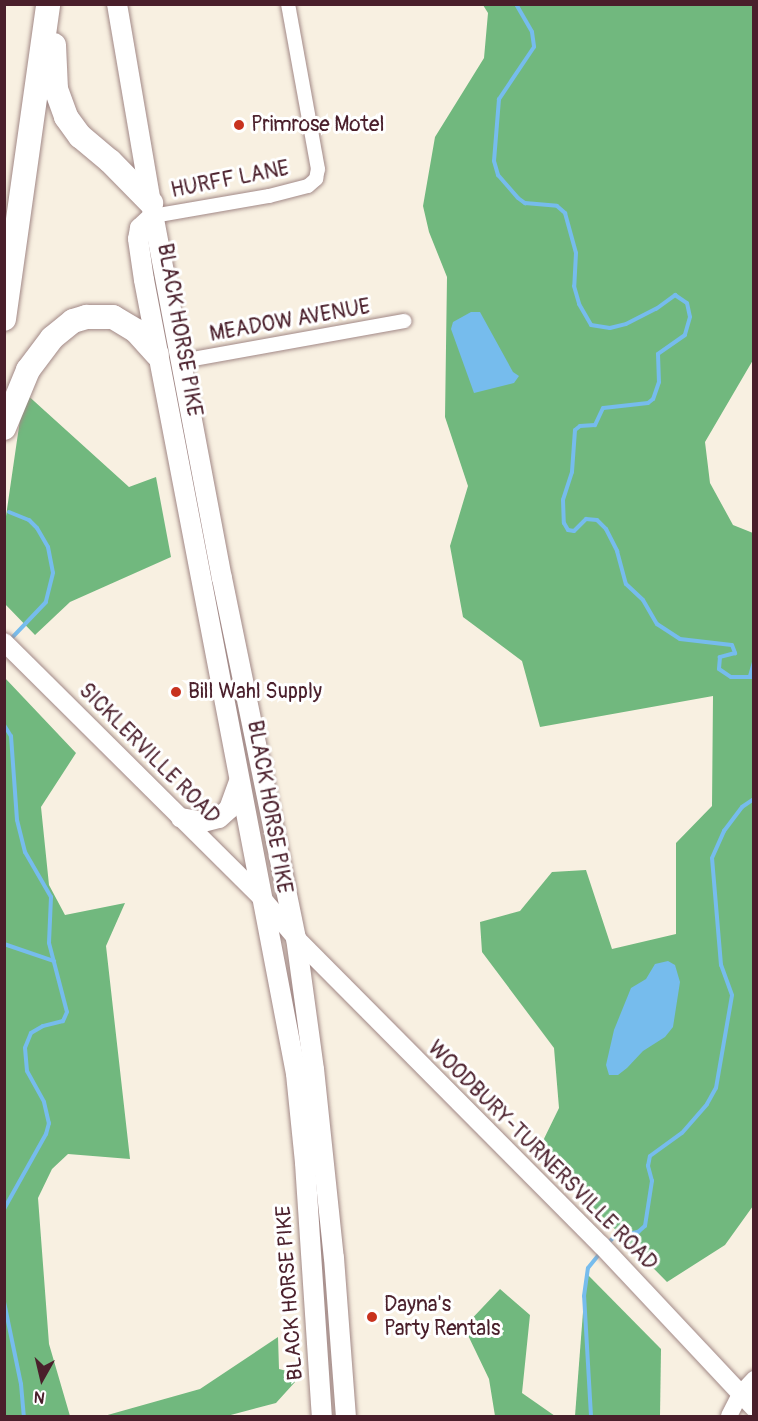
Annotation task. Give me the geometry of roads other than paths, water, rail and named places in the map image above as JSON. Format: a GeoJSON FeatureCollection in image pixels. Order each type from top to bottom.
{"type":"FeatureCollection","features":[{"type":"Feature","properties":{"kind":"highway"},"geometry":{"type":"LineString","coordinates":[[4,319],[48,4]]}},
{"type":"Feature","properties":{"kind":"highway"},"geometry":{"type":"LineString","coordinates":[[54,4],[56,89],[66,117],[80,136],[110,161],[152,210]]}},
{"type":"Feature","properties":{"kind":"highway"},"geometry":{"type":"LineString","coordinates":[[4,428],[28,370],[52,338],[73,321],[86,317],[113,317],[136,330],[157,354]]}},
{"type":"Feature","properties":{"kind":"main road","name":"BLACK HORSE PIKE"},"geometry":{"type":"LineString","coordinates":[[117,4],[152,210],[222,578],[296,938],[315,1070],[334,1258],[346,1416]]}},
{"type":"Feature","properties":{"kind":"main road","name":"BLACK HORSE PIKE"},"geometry":{"type":"LineString","coordinates":[[152,210],[140,228],[138,239],[157,354],[296,1074],[312,1257],[322,1416]]}},
{"type":"Feature","properties":{"kind":"main road"},"geometry":{"type":"LineString","coordinates":[[169,414],[191,411]]}},
{"type":"Feature","properties":{"kind":"main road"},"geometry":{"type":"LineString","coordinates":[[201,582],[222,578]]}},
{"type":"Feature","properties":{"kind":"main road","name":"SICKLERVILLE ROAD"},"geometry":{"type":"LineString","coordinates":[[8,645],[261,897],[296,938]]}},
{"type":"Feature","properties":{"kind":"main road"},"geometry":{"type":"LineString","coordinates":[[181,818],[203,822],[219,818],[230,809],[240,777]]}},
{"type":"Feature","properties":{"kind":"main road","name":"WOODBURY-TURNERSVILLE ROAD"},"geometry":{"type":"LineString","coordinates":[[296,938],[605,1249],[753,1408]]}},
{"type":"Feature","properties":{"kind":"street","name":"HURFF LANE"},"geometry":{"type":"LineString","coordinates":[[152,210],[269,196],[308,186],[316,178],[318,169],[288,4]]}},
{"type":"Feature","properties":{"kind":"street","name":"MEADOW AVENUE"},"geometry":{"type":"LineString","coordinates":[[182,361],[404,321]]}},
{"type":"Feature","properties":{"kind":"street"},"geometry":{"type":"LineString","coordinates":[[312,1257],[334,1258]]}},
{"type":"Feature","properties":{"kind":"street"},"geometry":{"type":"LineString","coordinates":[[729,1416],[740,1394],[753,1379]]}},
{"type":"Feature","properties":{"kind":"water"},"geometry":{"type":"Polygon","coordinates":[[[471,312],[480,312],[513,372],[519,376],[514,383],[474,393],[451,329],[453,322],[471,312]]]}},
{"type":"Feature","properties":{"kind":"water"},"geometry":{"type":"Polygon","coordinates":[[[668,961],[675,965],[680,982],[673,1027],[665,1037],[643,1051],[618,1075],[609,1075],[606,1065],[614,1030],[631,988],[646,979],[655,964],[668,961]]]}},
{"type":"Feature","properties":{"kind":"waterway"},"geometry":{"type":"LineString","coordinates":[[516,4],[532,32],[534,47],[499,99],[494,161],[498,175],[525,203],[557,206],[565,213],[576,253],[574,286],[579,304],[591,325],[610,328],[626,324],[656,309],[675,295],[687,303],[690,317],[685,335],[658,354],[659,382],[653,399],[648,403],[603,408],[595,425],[580,426],[575,430],[572,472],[563,500],[564,523],[568,530],[574,531],[586,519],[597,520],[606,529],[617,551],[626,584],[643,600],[657,624],[680,639],[732,645],[735,653],[720,657],[719,669],[731,677],[754,677]]}},
{"type":"Feature","properties":{"kind":"waterway"},"geometry":{"type":"LineString","coordinates":[[9,512],[29,520],[37,528],[48,547],[53,573],[46,602],[10,640]]}},
{"type":"Feature","properties":{"kind":"waterway"},"geometry":{"type":"LineString","coordinates":[[750,676],[754,662]]}},
{"type":"Feature","properties":{"kind":"waterway"},"geometry":{"type":"LineString","coordinates":[[4,725],[11,736],[17,820],[25,852],[51,897],[49,943],[67,1012],[63,1021],[43,1026],[31,1033],[25,1048],[27,1071],[44,1102],[49,1123],[46,1134],[4,1209]]}},
{"type":"Feature","properties":{"kind":"waterway"},"geometry":{"type":"LineString","coordinates":[[608,1243],[614,1237],[638,1232],[645,1226],[652,1181],[648,1166],[650,1156],[682,1133],[707,1104],[716,1088],[732,995],[721,965],[712,858],[724,831],[742,807],[754,799]]}},
{"type":"Feature","properties":{"kind":"waterway"},"geometry":{"type":"LineString","coordinates":[[4,944],[54,961]]}},
{"type":"Feature","properties":{"kind":"waterway"},"geometry":{"type":"LineString","coordinates":[[591,1416],[584,1296],[588,1268],[600,1253]]}},
{"type":"Feature","properties":{"kind":"waterway"},"geometry":{"type":"LineString","coordinates":[[4,1302],[21,1384],[24,1416]]}},
{"type":"Feature","properties":{"kind":"place","name":"Primrose Motel"},"geometry":{"type":"Point","coordinates":[239,125]}},
{"type":"Feature","properties":{"kind":"place","name":"Bill Wahl Supply"},"geometry":{"type":"Point","coordinates":[176,692]}},
{"type":"Feature","properties":{"kind":"place","name":"Dayna's Party Rentals"},"geometry":{"type":"Point","coordinates":[372,1317]}}]}
